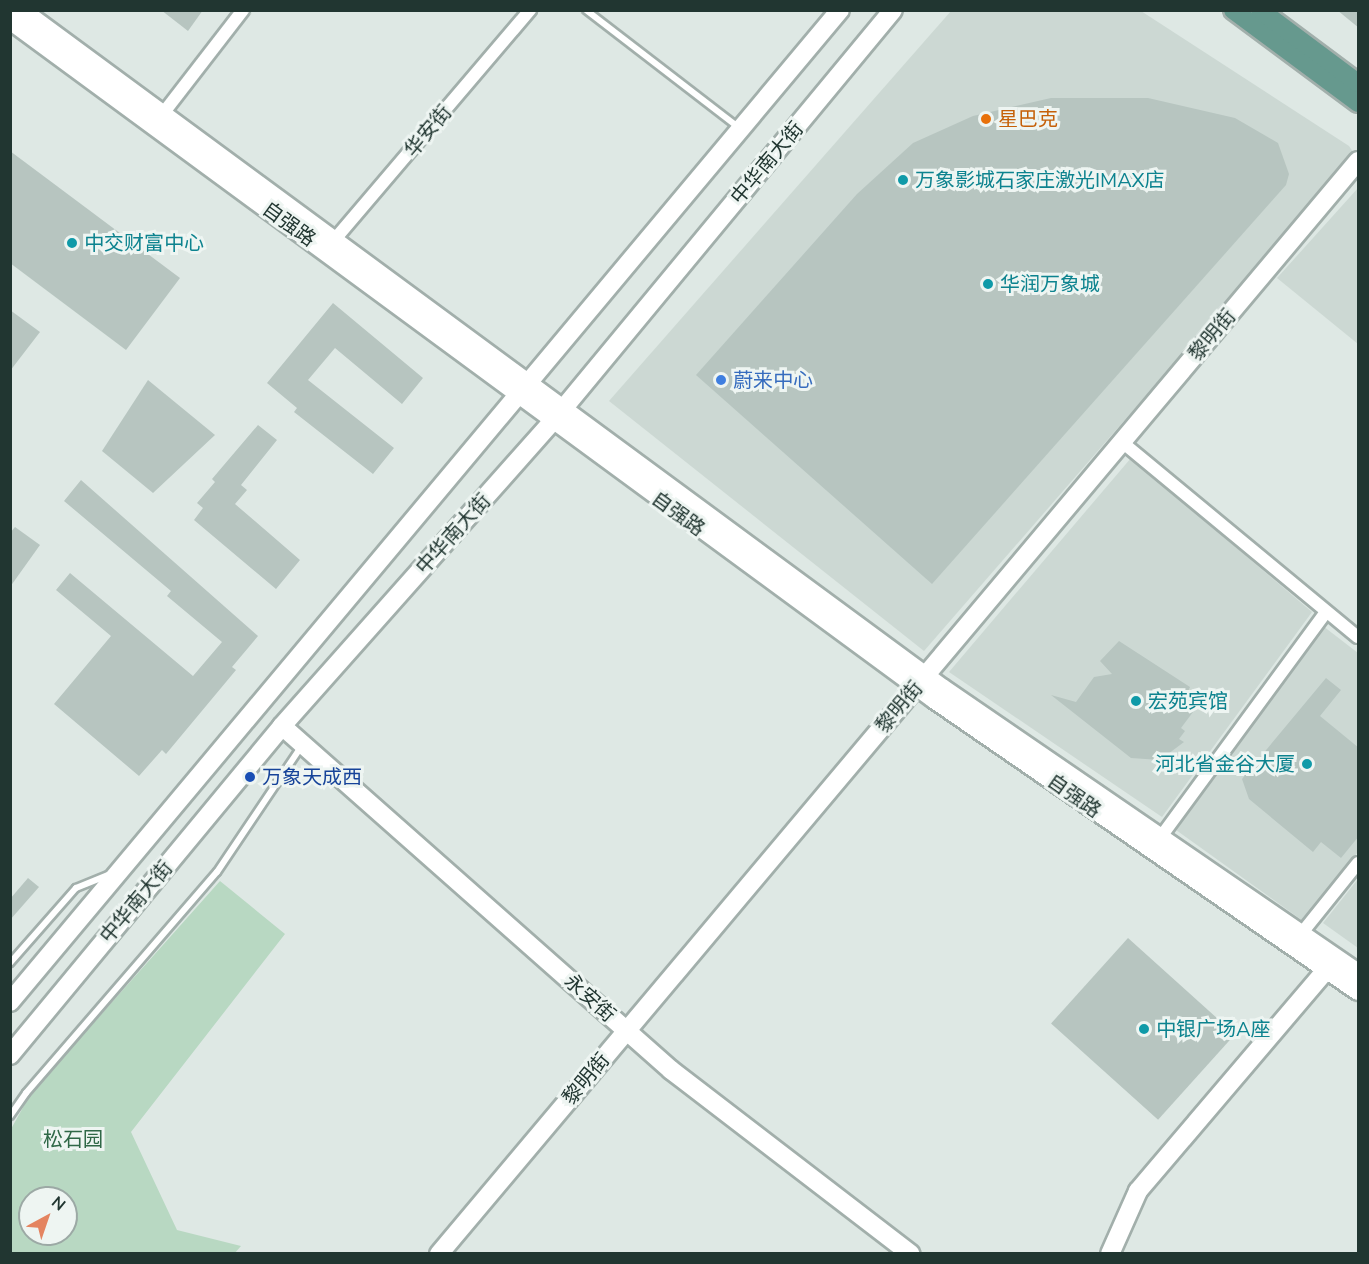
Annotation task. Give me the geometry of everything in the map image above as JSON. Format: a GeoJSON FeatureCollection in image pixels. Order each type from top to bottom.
{"type":"FeatureCollection","features":[{"type":"Feature","properties":{"kind":"main road","name":"自强路"},"geometry":{"type":"LineString","coordinates":[[21,10],[158,120]]}},
{"type":"Feature","properties":{"kind":"main road","name":"中华南大街"},"geometry":{"type":"LineString","coordinates":[[10,1002],[840,10]]}},
{"type":"Feature","properties":{"kind":"main road","name":"中华南大街"},"geometry":{"type":"LineString","coordinates":[[10,1055],[282,726],[558,415],[893,10]]}},
{"type":"Feature","properties":{"kind":"main road"},"geometry":{"type":"LineString","coordinates":[[1233,10],[1359,103]]}},
{"type":"Feature","properties":{"kind":"main road"},"geometry":{"type":"LineString","coordinates":[[1260,10],[1359,82]]}},
{"type":"Feature","properties":{"kind":"main road","name":"自强路"},"geometry":{"type":"LineString","coordinates":[[10,20],[158,120],[921,681],[1359,990]]}},
{"type":"Feature","properties":{"kind":"main road","name":"黎明街"},"geometry":{"type":"LineString","coordinates":[[439,1254],[1359,161]]}},
{"type":"Feature","properties":{"kind":"main road","name":"自强路"},"geometry":{"type":"LineString","coordinates":[[921,681],[1160,838],[1359,973]]}},
{"type":"Feature","properties":{"kind":"main road","name":"永安街"},"geometry":{"type":"LineString","coordinates":[[282,726],[627,1030],[911,1254]]}},
{"type":"Feature","properties":{"kind":"main road"},"geometry":{"type":"LineString","coordinates":[[1110,1254],[1138,1191],[1327,969]]}},
{"type":"Feature","properties":{"kind":"street"},"geometry":{"type":"LineString","coordinates":[[158,120],[243,10]]}},
{"type":"Feature","properties":{"kind":"street","name":"华安街"},"geometry":{"type":"LineString","coordinates":[[330,245],[530,10]]}},
{"type":"Feature","properties":{"kind":"street"},"geometry":{"type":"LineString","coordinates":[[1122,442],[1325,613],[1359,637]]}},
{"type":"Feature","properties":{"kind":"street"},"geometry":{"type":"LineString","coordinates":[[1160,838],[1325,613]]}},
{"type":"Feature","properties":{"kind":"street"},"geometry":{"type":"LineString","coordinates":[[1301,934],[1359,863]]}},
{"type":"Feature","properties":{"kind":"lane"},"geometry":{"type":"LineString","coordinates":[[586,10],[741,129]]}},
{"type":"Feature","properties":{"kind":"lane"},"geometry":{"type":"LineString","coordinates":[[10,1116],[217,872],[303,744]]}},
{"type":"Feature","properties":{"kind":"lane"},"geometry":{"type":"LineString","coordinates":[[10,963],[75,888],[118,872]]}},
{"type":"Feature","properties":{"kind":"shaded area","name":"华润万象城"},"geometry":{"type":"Polygon","coordinates":[[[951,11],[1141,11],[1349,146],[1355,155],[924,651],[609,401],[951,11]]]}},
{"type":"Feature","properties":{"kind":"shaded area"},"geometry":{"type":"Polygon","coordinates":[[[1358,188],[1358,344],[1277,278],[1358,188]]]}},
{"type":"Feature","properties":{"kind":"shaded area"},"geometry":{"type":"Polygon","coordinates":[[[1131,458],[1312,612],[1162,817],[949,672],[1131,458]]]}},
{"type":"Feature","properties":{"kind":"shaded area"},"geometry":{"type":"Polygon","coordinates":[[[1323,626],[1358,653],[1358,852],[1303,921],[1176,830],[1323,626]]]}},
{"type":"Feature","properties":{"kind":"shaded area"},"geometry":{"type":"Polygon","coordinates":[[[1358,879],[1358,948],[1323,923],[1358,879]]]}},
{"type":"Feature","properties":{"kind":"green space","name":"松石园"},"geometry":{"type":"Polygon","coordinates":[[[220,881],[285,934],[131,1132],[177,1230],[241,1246],[234,1254],[11,1253],[11,1129],[31,1093],[220,881]]]}},
{"type":"Feature","properties":{"kind":"building"},"geometry":{"type":"Polygon","coordinates":[[[161,10],[203,10],[188,31],[161,10]]]}},
{"type":"Feature","properties":{"kind":"building"},"geometry":{"type":"Polygon","coordinates":[[[1337,10],[1359,10],[1359,28],[1337,10]]]}},
{"type":"Feature","properties":{"kind":"building","name":"华润万象城"},"geometry":{"type":"Polygon","coordinates":[[[1051,98],[1148,98],[1235,118],[1278,143],[1289,174],[1286,185],[932,584],[696,375],[857,194],[913,143],[973,116],[1051,98]]]}},
{"type":"Feature","properties":{"kind":"building","name":"中交财富中心"},"geometry":{"type":"Polygon","coordinates":[[[10,151],[180,278],[126,350],[10,263],[10,151]]]}},
{"type":"Feature","properties":{"kind":"building"},"geometry":{"type":"Polygon","coordinates":[[[333,303],[423,378],[402,404],[335,348],[308,380],[394,448],[373,474],[294,412],[297,408],[267,383],[333,303]]]}},
{"type":"Feature","properties":{"kind":"building"},"geometry":{"type":"Polygon","coordinates":[[[10,310],[40,332],[10,371],[10,310]]]}},
{"type":"Feature","properties":{"kind":"building"},"geometry":{"type":"Polygon","coordinates":[[[148,380],[215,435],[153,493],[102,451],[148,380]]]}},
{"type":"Feature","properties":{"kind":"building"},"geometry":{"type":"Polygon","coordinates":[[[258,425],[277,440],[241,485],[247,490],[235,504],[300,560],[276,589],[194,520],[203,508],[197,503],[215,482],[212,479],[258,425]]]}},
{"type":"Feature","properties":{"kind":"building"},"geometry":{"type":"Polygon","coordinates":[[[81,480],[258,636],[232,667],[236,670],[166,754],[162,750],[139,776],[54,704],[111,636],[56,590],[70,573],[193,676],[222,642],[167,596],[171,591],[64,501],[81,480]]]}},
{"type":"Feature","properties":{"kind":"building"},"geometry":{"type":"Polygon","coordinates":[[[15,527],[40,545],[10,587],[10,533],[15,527]]]}},
{"type":"Feature","properties":{"kind":"building","name":"宏苑宾馆"},"geometry":{"type":"Polygon","coordinates":[[[1119,641],[1190,687],[1187,694],[1199,704],[1181,728],[1185,731],[1179,739],[1184,742],[1160,760],[1131,758],[1051,695],[1076,702],[1094,677],[1112,674],[1100,661],[1119,641]]]}},
{"type":"Feature","properties":{"kind":"building","name":"河北省金谷大厦"},"geometry":{"type":"Polygon","coordinates":[[[1326,678],[1341,690],[1320,716],[1359,748],[1359,836],[1341,858],[1321,842],[1313,852],[1249,799],[1242,779],[1326,678]]]}},
{"type":"Feature","properties":{"kind":"building"},"geometry":{"type":"Polygon","coordinates":[[[28,878],[39,887],[10,920],[10,899],[28,878]]]}},
{"type":"Feature","properties":{"kind":"building","name":"中银广场A座"},"geometry":{"type":"Polygon","coordinates":[[[1128,938],[1235,1034],[1158,1120],[1051,1023],[1128,938]]]}},
{"type":"Feature","properties":{"kind":"place","name":"星巴克"},"geometry":{"type":"Point","coordinates":[986,119]}},
{"type":"Feature","properties":{"kind":"place","name":"万象影城石家庄激光IMAX店"},"geometry":{"type":"Point","coordinates":[903,180]}},
{"type":"Feature","properties":{"kind":"place","name":"中交财富中心"},"geometry":{"type":"Point","coordinates":[72,243]}},
{"type":"Feature","properties":{"kind":"place","name":"华润万象城"},"geometry":{"type":"Point","coordinates":[988,284]}},
{"type":"Feature","properties":{"kind":"place","name":"蔚来中心"},"geometry":{"type":"Point","coordinates":[721,380]}},
{"type":"Feature","properties":{"kind":"place","name":"宏苑宾馆"},"geometry":{"type":"Point","coordinates":[1136,701]}},
{"type":"Feature","properties":{"kind":"place","name":"河北省金谷大厦"},"geometry":{"type":"Point","coordinates":[1307,764]}},
{"type":"Feature","properties":{"kind":"place","name":"万象天成西"},"geometry":{"type":"Point","coordinates":[250,777]}},
{"type":"Feature","properties":{"kind":"place","name":"中银广场A座"},"geometry":{"type":"Point","coordinates":[1144,1029]}}]}
